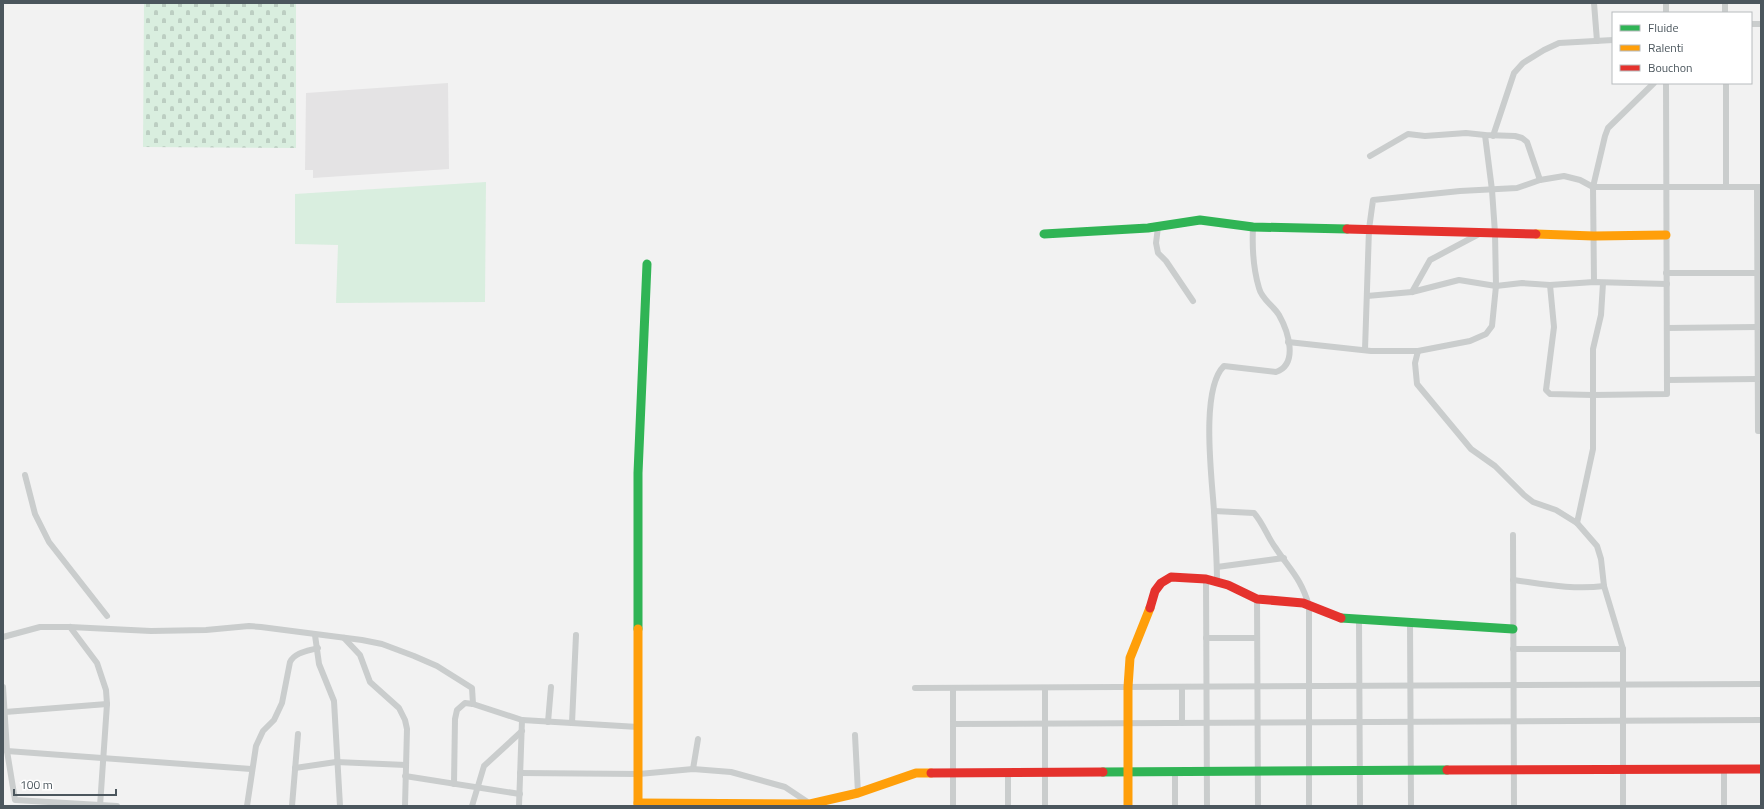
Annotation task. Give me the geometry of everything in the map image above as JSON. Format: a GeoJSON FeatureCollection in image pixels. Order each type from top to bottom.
{"type":"FeatureCollection","features":[{"type":"Feature","properties":{"kind":"street"},"geometry":{"type":"LineString","coordinates":[[1594,3],[1596,41]]}},
{"type":"Feature","properties":{"kind":"street"},"geometry":{"type":"LineString","coordinates":[[1493,136],[1514,73],[1523,63],[1544,50],[1559,44],[1612,40]]}},
{"type":"Feature","properties":{"kind":"street"},"geometry":{"type":"LineString","coordinates":[[1594,282],[1593,187],[1608,128],[1653,84]]}},
{"type":"Feature","properties":{"kind":"street"},"geometry":{"type":"LineString","coordinates":[[1550,285],[1554,327],[1546,390],[1550,394],[1667,394],[1666,84]]}},
{"type":"Feature","properties":{"kind":"street"},"geometry":{"type":"LineString","coordinates":[[1726,84],[1726,187]]}},
{"type":"Feature","properties":{"kind":"street"},"geometry":{"type":"LineString","coordinates":[[1370,156],[1408,134],[1425,136],[1466,133],[1485,136],[1515,136],[1522,138],[1527,142],[1540,180]]}},
{"type":"Feature","properties":{"kind":"street"},"geometry":{"type":"LineString","coordinates":[[1288,342],[1365,350],[1418,351],[1470,341],[1486,334],[1492,326],[1496,286],[1495,233],[1492,190],[1485,136]]}},
{"type":"Feature","properties":{"kind":"street"},"geometry":{"type":"LineString","coordinates":[[1365,350],[1369,229],[1373,200],[1460,191],[1517,188],[1540,180],[1564,176],[1580,180],[1593,187],[1759,187],[1757,272],[1759,320],[1757,327],[1757,379],[1758,431],[1761,431]]}},
{"type":"Feature","properties":{"kind":"street"},"geometry":{"type":"LineString","coordinates":[[1044,234],[1158,227],[1200,220],[1254,227],[1594,236],[1666,234]]}},
{"type":"Feature","properties":{"kind":"street"},"geometry":{"type":"LineString","coordinates":[[1158,227],[1156,242],[1158,253],[1166,261],[1193,301]]}},
{"type":"Feature","properties":{"kind":"street"},"geometry":{"type":"LineString","coordinates":[[1217,582],[1211,472],[1210,417],[1213,389],[1217,377],[1224,366],[1276,372],[1282,370],[1288,365],[1288,342],[1284,327],[1278,314],[1262,296],[1259,288],[1252,252],[1254,227]]}},
{"type":"Feature","properties":{"kind":"street"},"geometry":{"type":"LineString","coordinates":[[1412,292],[1430,260],[1480,233]]}},
{"type":"Feature","properties":{"kind":"street"},"geometry":{"type":"LineString","coordinates":[[647,264],[638,473],[638,805],[810,804],[858,793],[916,773],[1761,769]]}},
{"type":"Feature","properties":{"kind":"street"},"geometry":{"type":"LineString","coordinates":[[1666,273],[1757,272]]}},
{"type":"Feature","properties":{"kind":"street"},"geometry":{"type":"LineString","coordinates":[[1366,296],[1412,292],[1459,280],[1496,286],[1522,284],[1550,285],[1594,282],[1666,284]]}},
{"type":"Feature","properties":{"kind":"street"},"geometry":{"type":"LineString","coordinates":[[1577,523],[1593,449],[1593,349],[1601,315],[1603,283]]}},
{"type":"Feature","properties":{"kind":"street"},"geometry":{"type":"LineString","coordinates":[[1667,328],[1757,327]]}},
{"type":"Feature","properties":{"kind":"street"},"geometry":{"type":"LineString","coordinates":[[1418,351],[1415,363],[1417,384],[1471,449],[1495,466],[1533,502],[1556,510],[1577,523],[1597,546],[1601,560],[1604,586],[1623,649],[1623,806]]}},
{"type":"Feature","properties":{"kind":"street"},"geometry":{"type":"LineString","coordinates":[[1667,380],[1757,379]]}},
{"type":"Feature","properties":{"kind":"street"},"geometry":{"type":"LineString","coordinates":[[25,474],[35,514],[49,542],[107,616]]}},
{"type":"Feature","properties":{"kind":"street"},"geometry":{"type":"LineString","coordinates":[[1214,510],[1254,512],[1262,522],[1275,548],[1301,582],[1309,606],[1309,806]]}},
{"type":"Feature","properties":{"kind":"street"},"geometry":{"type":"LineString","coordinates":[[1513,535],[1514,806]]}},
{"type":"Feature","properties":{"kind":"street"},"geometry":{"type":"LineString","coordinates":[[1217,567],[1284,558]]}},
{"type":"Feature","properties":{"kind":"street"},"geometry":{"type":"LineString","coordinates":[[1128,806],[1128,687],[1130,658],[1155,591],[1161,583],[1171,577],[1206,579],[1217,582],[1257,599],[1303,603],[1339,618],[1513,629]]}},
{"type":"Feature","properties":{"kind":"street"},"geometry":{"type":"LineString","coordinates":[[1206,579],[1207,806]]}},
{"type":"Feature","properties":{"kind":"street"},"geometry":{"type":"LineString","coordinates":[[1513,580],[1562,587],[1590,588],[1604,586]]}},
{"type":"Feature","properties":{"kind":"street"},"geometry":{"type":"LineString","coordinates":[[1257,599],[1258,806]]}},
{"type":"Feature","properties":{"kind":"street"},"geometry":{"type":"LineString","coordinates":[[1359,620],[1360,806]]}},
{"type":"Feature","properties":{"kind":"street"},"geometry":{"type":"LineString","coordinates":[[1410,623],[1411,806]]}},
{"type":"Feature","properties":{"kind":"street"},"geometry":{"type":"LineString","coordinates":[[3,636],[40,627],[151,631],[206,630],[248,626],[344,638],[382,644],[437,666],[472,688],[473,704]]}},
{"type":"Feature","properties":{"kind":"street"},"geometry":{"type":"LineString","coordinates":[[70,627],[97,663],[106,690],[107,704],[100,805]]}},
{"type":"Feature","properties":{"kind":"street"},"geometry":{"type":"LineString","coordinates":[[315,634],[319,664],[334,700],[336,762],[340,806]]}},
{"type":"Feature","properties":{"kind":"street"},"geometry":{"type":"LineString","coordinates":[[572,723],[576,635]]}},
{"type":"Feature","properties":{"kind":"street"},"geometry":{"type":"LineString","coordinates":[[344,638],[360,655],[370,682],[395,703],[403,714],[407,729],[405,806]]}},
{"type":"Feature","properties":{"kind":"street"},"geometry":{"type":"LineString","coordinates":[[1206,638],[1257,638]]}},
{"type":"Feature","properties":{"kind":"street"},"geometry":{"type":"LineString","coordinates":[[247,806],[251,769],[258,740],[263,731],[274,720],[282,703],[288,666],[292,657],[318,648]]}},
{"type":"Feature","properties":{"kind":"street"},"geometry":{"type":"LineString","coordinates":[[1513,649],[1623,649]]}},
{"type":"Feature","properties":{"kind":"street"},"geometry":{"type":"LineString","coordinates":[[915,688],[1761,684]]}},
{"type":"Feature","properties":{"kind":"street"},"geometry":{"type":"LineString","coordinates":[[3,687],[7,751],[15,800],[53,804],[117,806]]}},
{"type":"Feature","properties":{"kind":"street"},"geometry":{"type":"LineString","coordinates":[[548,722],[551,687]]}},
{"type":"Feature","properties":{"kind":"street"},"geometry":{"type":"LineString","coordinates":[[1182,687],[1182,723]]}},
{"type":"Feature","properties":{"kind":"street"},"geometry":{"type":"LineString","coordinates":[[953,688],[953,806]]}},
{"type":"Feature","properties":{"kind":"street"},"geometry":{"type":"LineString","coordinates":[[1044,688],[1045,806]]}},
{"type":"Feature","properties":{"kind":"street"},"geometry":{"type":"LineString","coordinates":[[454,784],[457,710],[465,703],[473,704],[522,720],[638,727]]}},
{"type":"Feature","properties":{"kind":"street"},"geometry":{"type":"LineString","coordinates":[[5,712],[107,704]]}},
{"type":"Feature","properties":{"kind":"street"},"geometry":{"type":"LineString","coordinates":[[519,806],[522,720]]}},
{"type":"Feature","properties":{"kind":"street"},"geometry":{"type":"LineString","coordinates":[[953,724],[1761,720]]}},
{"type":"Feature","properties":{"kind":"street"},"geometry":{"type":"LineString","coordinates":[[472,806],[484,766],[522,731]]}},
{"type":"Feature","properties":{"kind":"street"},"geometry":{"type":"LineString","coordinates":[[292,806],[298,734]]}},
{"type":"Feature","properties":{"kind":"street"},"geometry":{"type":"LineString","coordinates":[[854,735],[858,793]]}},
{"type":"Feature","properties":{"kind":"street"},"geometry":{"type":"LineString","coordinates":[[693,769],[698,739]]}},
{"type":"Feature","properties":{"kind":"street"},"geometry":{"type":"LineString","coordinates":[[7,751],[251,769]]}},
{"type":"Feature","properties":{"kind":"street"},"geometry":{"type":"LineString","coordinates":[[295,768],[336,762],[406,765]]}},
{"type":"Feature","properties":{"kind":"street"},"geometry":{"type":"LineString","coordinates":[[520,772],[639,774],[693,769],[731,772],[785,787],[810,804]]}},
{"type":"Feature","properties":{"kind":"street"},"geometry":{"type":"LineString","coordinates":[[1724,769],[1724,806]]}},
{"type":"Feature","properties":{"kind":"street"},"geometry":{"type":"LineString","coordinates":[[1008,772],[1008,806]]}},
{"type":"Feature","properties":{"kind":"street"},"geometry":{"type":"LineString","coordinates":[[1175,772],[1175,806]]}},
{"type":"Feature","properties":{"kind":"street"},"geometry":{"type":"LineString","coordinates":[[406,776],[520,794]]}},
{"type":"Feature","properties":{"kind":"shaded area"},"geometry":{"type":"Polygon","coordinates":[[[448,83],[449,169],[313,178],[313,170],[305,170],[306,93],[448,83]]]}},
{"type":"Feature","properties":{"kind":"green space"},"geometry":{"type":"Polygon","coordinates":[[[144,3],[296,3],[296,148],[143,147],[144,3]]]}},
{"type":"Feature","properties":{"kind":"green space"},"geometry":{"type":"Polygon","coordinates":[[[486,182],[485,302],[336,303],[338,245],[295,244],[295,194],[486,182]]]}},
{"type":"Feature","properties":{"kind":"traffic: fast"},"geometry":{"type":"LineString","coordinates":[[1044,234],[1148,228],[1200,220],[1253,227],[1347,229]]}},
{"type":"Feature","properties":{"kind":"traffic: fast"},"geometry":{"type":"LineString","coordinates":[[638,629],[638,473],[647,264]]}},
{"type":"Feature","properties":{"kind":"traffic: fast"},"geometry":{"type":"LineString","coordinates":[[1341,618],[1513,629]]}},
{"type":"Feature","properties":{"kind":"traffic: fast"},"geometry":{"type":"LineString","coordinates":[[1103,772],[1447,770]]}},
{"type":"Feature","properties":{"kind":"traffic: slow"},"geometry":{"type":"LineString","coordinates":[[1536,234],[1594,236],[1666,235]]}},
{"type":"Feature","properties":{"kind":"traffic: slow"},"geometry":{"type":"LineString","coordinates":[[1128,806],[1128,687],[1130,658],[1150,608]]}},
{"type":"Feature","properties":{"kind":"traffic: slow"},"geometry":{"type":"LineString","coordinates":[[638,629],[638,806]]}},
{"type":"Feature","properties":{"kind":"traffic: slow"},"geometry":{"type":"LineString","coordinates":[[638,803],[810,804],[858,793],[916,773],[931,773]]}},
{"type":"Feature","properties":{"kind":"traffic: jam"},"geometry":{"type":"LineString","coordinates":[[1347,229],[1536,234]]}},
{"type":"Feature","properties":{"kind":"traffic: jam"},"geometry":{"type":"LineString","coordinates":[[1150,608],[1155,591],[1161,583],[1171,577],[1206,579],[1228,585],[1257,599],[1303,603],[1341,618]]}},
{"type":"Feature","properties":{"kind":"traffic: jam"},"geometry":{"type":"LineString","coordinates":[[1447,770],[1761,769]]}},
{"type":"Feature","properties":{"kind":"traffic: jam"},"geometry":{"type":"LineString","coordinates":[[931,773],[1103,772]]}}]}
